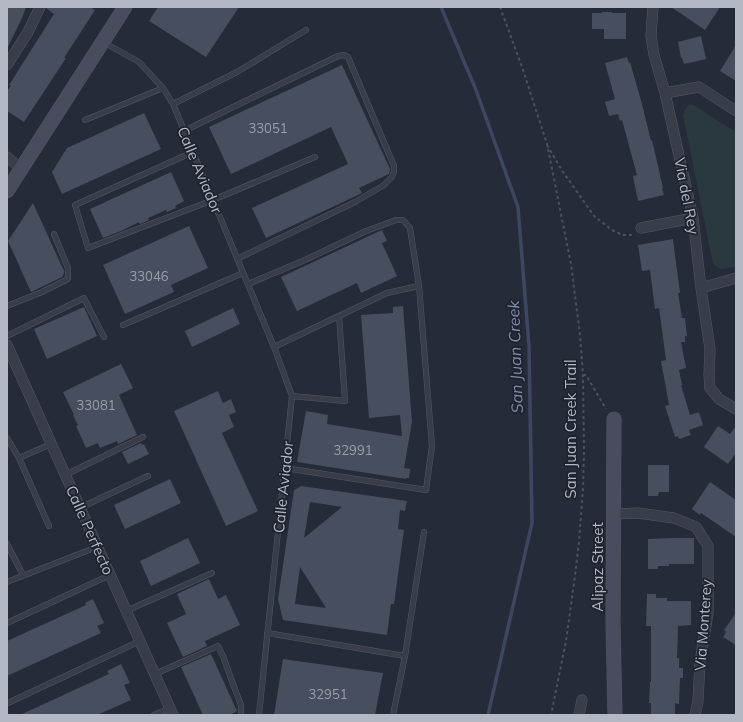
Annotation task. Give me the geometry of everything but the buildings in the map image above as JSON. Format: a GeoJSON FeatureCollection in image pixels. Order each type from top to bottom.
{"type":"FeatureCollection","features":[{"type":"Feature","properties":{"kind":"street"},"geometry":{"type":"LineString","coordinates":[[7,65],[28,32],[40,7]]}},
{"type":"Feature","properties":{"kind":"street"},"geometry":{"type":"LineString","coordinates":[[7,191],[125,7]]}},
{"type":"Feature","properties":{"kind":"street","name":"Via del Rey"},"geometry":{"type":"LineString","coordinates":[[653,7],[651,36],[654,55],[665,93],[693,218],[710,349],[710,388],[719,399],[736,409]]}},
{"type":"Feature","properties":{"kind":"street"},"geometry":{"type":"LineString","coordinates":[[665,93],[699,87],[736,111]]}},
{"type":"Feature","properties":{"kind":"street"},"geometry":{"type":"LineString","coordinates":[[7,156],[22,169]]}},
{"type":"Feature","properties":{"kind":"street"},"geometry":{"type":"LineString","coordinates":[[641,228],[693,218]]}},
{"type":"Feature","properties":{"kind":"street"},"geometry":{"type":"LineString","coordinates":[[701,288],[736,278]]}},
{"type":"Feature","properties":{"kind":"street","name":"Calle Perfecto"},"geometry":{"type":"LineString","coordinates":[[7,345],[172,711]]}},
{"type":"Feature","properties":{"kind":"street","name":"Alipaz Street"},"geometry":{"type":"LineString","coordinates":[[614,419],[615,715]]}},
{"type":"Feature","properties":{"kind":"street","name":"Via Monterey"},"geometry":{"type":"LineString","coordinates":[[614,514],[638,513],[674,518],[696,527],[708,546],[708,613],[700,662],[698,701],[695,715]]}},
{"type":"Feature","properties":{"kind":"street"},"geometry":{"type":"LineString","coordinates":[[579,715],[582,700]]}},
{"type":"Feature","properties":{"kind":"lane"},"geometry":{"type":"LineString","coordinates":[[173,104],[237,72],[306,30]]}},
{"type":"Feature","properties":{"kind":"lane","name":"Calle Aviador"},"geometry":{"type":"LineString","coordinates":[[102,42],[139,62],[163,88],[173,104],[274,347],[292,396],[259,715]]}},
{"type":"Feature","properties":{"kind":"lane"},"geometry":{"type":"LineString","coordinates":[[184,131],[338,56],[344,55],[348,57],[394,166],[392,177],[384,185],[355,202],[237,259]]}},
{"type":"Feature","properties":{"kind":"lane"},"geometry":{"type":"LineString","coordinates":[[85,120],[163,88]]}},
{"type":"Feature","properties":{"kind":"lane"},"geometry":{"type":"LineString","coordinates":[[193,152],[75,205],[88,248],[213,200],[315,157]]}},
{"type":"Feature","properties":{"kind":"lane"},"geometry":{"type":"LineString","coordinates":[[248,284],[305,260],[366,231],[396,220],[403,220],[410,228],[419,286],[432,446],[426,490],[285,468]]}},
{"type":"Feature","properties":{"kind":"lane"},"geometry":{"type":"LineString","coordinates":[[7,306],[42,292],[68,279],[68,268],[54,234]]}},
{"type":"Feature","properties":{"kind":"lane"},"geometry":{"type":"LineString","coordinates":[[123,325],[243,273]]}},
{"type":"Feature","properties":{"kind":"lane"},"geometry":{"type":"LineString","coordinates":[[274,347],[387,294],[419,286]]}},
{"type":"Feature","properties":{"kind":"lane"},"geometry":{"type":"LineString","coordinates":[[7,336],[84,298],[104,337]]}},
{"type":"Feature","properties":{"kind":"lane"},"geometry":{"type":"LineString","coordinates":[[292,396],[345,401],[339,316]]}},
{"type":"Feature","properties":{"kind":"lane"},"geometry":{"type":"LineString","coordinates":[[65,475],[143,437]]}},
{"type":"Feature","properties":{"kind":"lane"},"geometry":{"type":"LineString","coordinates":[[7,438],[19,458],[49,526]]}},
{"type":"Feature","properties":{"kind":"lane"},"geometry":{"type":"LineString","coordinates":[[19,458],[51,444]]}},
{"type":"Feature","properties":{"kind":"lane"},"geometry":{"type":"LineString","coordinates":[[80,508],[148,476]]}},
{"type":"Feature","properties":{"kind":"lane"},"geometry":{"type":"LineString","coordinates":[[393,715],[405,656],[424,532]]}},
{"type":"Feature","properties":{"kind":"lane"},"geometry":{"type":"LineString","coordinates":[[7,544],[23,575]]}},
{"type":"Feature","properties":{"kind":"lane"},"geometry":{"type":"LineString","coordinates":[[7,582],[97,546]]}},
{"type":"Feature","properties":{"kind":"lane"},"geometry":{"type":"LineString","coordinates":[[126,611],[212,574]]}},
{"type":"Feature","properties":{"kind":"lane"},"geometry":{"type":"LineString","coordinates":[[7,623],[110,575]]}},
{"type":"Feature","properties":{"kind":"lane"},"geometry":{"type":"LineString","coordinates":[[267,633],[405,656]]}},
{"type":"Feature","properties":{"kind":"lane"},"geometry":{"type":"LineString","coordinates":[[8,702],[140,642]]}},
{"type":"Feature","properties":{"kind":"lane"},"geometry":{"type":"LineString","coordinates":[[155,674],[218,646],[241,705],[242,715]]}},
{"type":"Feature","properties":{"kind":"lane"},"geometry":{"type":"LineString","coordinates":[[154,715],[172,711]]}},
{"type":"Feature","properties":{"kind":"path","name":"San Juan Creek Trail"},"geometry":{"type":"LineString","coordinates":[[500,7],[522,67],[547,144],[571,264],[580,335],[583,375],[584,451],[579,542],[566,641],[551,715]]}},
{"type":"Feature","properties":{"kind":"path","name":"San Juan Creek Trail"},"geometry":{"type":"LineString","coordinates":[[547,144],[563,172],[594,216],[612,230],[622,235],[637,235],[641,228]]}},
{"type":"Feature","properties":{"kind":"path"},"geometry":{"type":"LineString","coordinates":[[583,375],[586,375],[604,406],[614,419]]}},
{"type":"Feature","properties":{"kind":"shaded area"},"geometry":{"type":"Polygon","coordinates":[[[690,104],[736,132],[735,267],[720,269],[713,264],[683,115],[685,109],[690,104]]]}},
{"type":"Feature","properties":{"kind":"waterway","name":"San Juan Creek"},"geometry":{"type":"LineString","coordinates":[[441,7],[476,90],[518,207],[529,346],[532,523],[488,715]]}}]}
